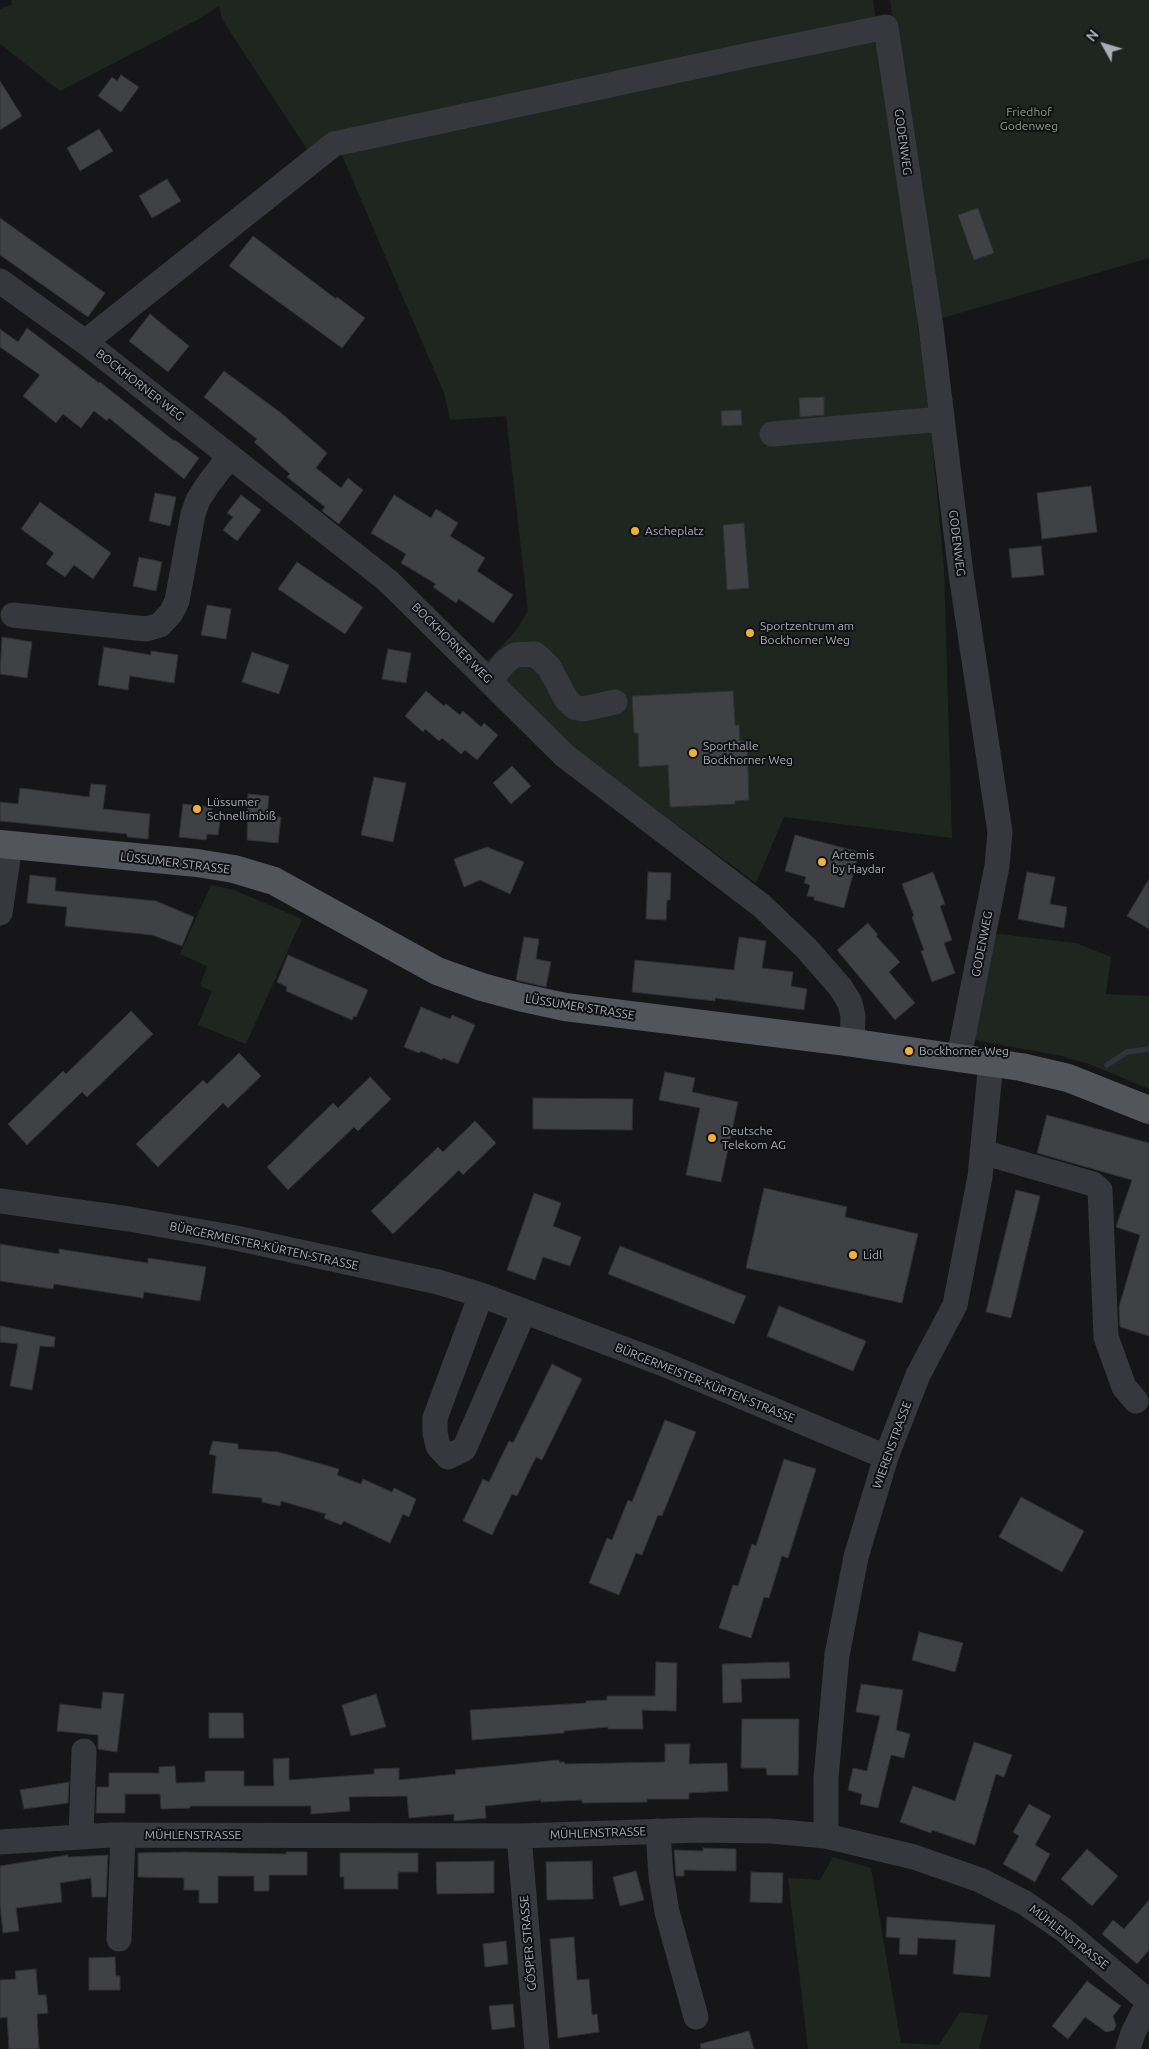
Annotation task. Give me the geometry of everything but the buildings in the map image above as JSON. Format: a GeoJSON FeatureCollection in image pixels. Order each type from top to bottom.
{"type":"FeatureCollection","features":[{"type":"Feature","properties":{"kind":"main road","name":"LÜSSUMER STRASSE"},"geometry":{"type":"LineString","coordinates":[[5,845],[196,863],[234,869],[274,881],[437,971],[482,987],[519,997],[565,1007],[959,1057],[1021,1067],[1068,1078],[1149,1110]]}},
{"type":"Feature","properties":{"kind":"street","name":"GODENWEG"},"geometry":{"type":"LineString","coordinates":[[85,342],[334,144],[886,27],[931,327],[961,574],[1000,832],[997,866],[959,1057]]}},
{"type":"Feature","properties":{"kind":"street","name":"BOCKHORNER WEG"},"geometry":{"type":"LineString","coordinates":[[0,281],[85,342],[388,581],[565,756],[762,906],[807,949],[841,988],[850,1002],[854,1016],[852,1043]]}},
{"type":"Feature","properties":{"kind":"street"},"geometry":{"type":"LineString","coordinates":[[772,434],[942,419]]}},
{"type":"Feature","properties":{"kind":"street"},"geometry":{"type":"LineString","coordinates":[[13,615],[146,629],[160,625],[171,614],[178,602],[193,514],[198,500],[230,456]]}},
{"type":"Feature","properties":{"kind":"street"},"geometry":{"type":"LineString","coordinates":[[490,681],[505,662],[515,655],[535,654],[549,667],[566,699],[574,707],[583,709],[615,702]]}},
{"type":"Feature","properties":{"kind":"street"},"geometry":{"type":"LineString","coordinates":[[0,913],[5,845]]}},
{"type":"Feature","properties":{"kind":"street","name":"WIERENSTRASSE"},"geometry":{"type":"LineString","coordinates":[[826,1836],[826,1778],[837,1655],[856,1557],[886,1458],[918,1375],[955,1305],[977,1195],[990,1062]]}},
{"type":"Feature","properties":{"kind":"street"},"geometry":{"type":"LineString","coordinates":[[982,1152],[1093,1184],[1100,1190],[1106,1337],[1124,1387],[1136,1401]]}},
{"type":"Feature","properties":{"kind":"street","name":"BÜRGERMEISTER-KÜRTEN-STRASSE"},"geometry":{"type":"LineString","coordinates":[[0,1201],[129,1219],[236,1238],[438,1282],[481,1295],[661,1363],[886,1458]]}},
{"type":"Feature","properties":{"kind":"street"},"geometry":{"type":"LineString","coordinates":[[481,1295],[435,1418],[434,1433],[438,1446],[448,1457],[464,1449],[524,1312]]}},
{"type":"Feature","properties":{"kind":"street"},"geometry":{"type":"LineString","coordinates":[[81,1836],[84,1751]]}},
{"type":"Feature","properties":{"kind":"street"},"geometry":{"type":"LineString","coordinates":[[658,1831],[661,1876],[667,1912],[696,2017]]}},
{"type":"Feature","properties":{"kind":"street","name":"MÜHLENSTRASSE"},"geometry":{"type":"LineString","coordinates":[[0,1842],[123,1835],[519,1836],[658,1831],[770,1831],[826,1836],[914,1856],[980,1880],[1025,1903],[1064,1930],[1149,2002]]}},
{"type":"Feature","properties":{"kind":"street"},"geometry":{"type":"LineString","coordinates":[[119,1939],[123,1835]]}},
{"type":"Feature","properties":{"kind":"street","name":"GÖSPER STRASSE"},"geometry":{"type":"LineString","coordinates":[[519,1836],[537,2049]]}},
{"type":"Feature","properties":{"kind":"street"},"geometry":{"type":"LineString","coordinates":[[1128,2049],[1133,2033],[1149,2002]]}},
{"type":"Feature","properties":{"kind":"green space"},"geometry":{"type":"Polygon","coordinates":[[[11,0],[873,0],[929,407],[944,569],[952,838],[784,817],[756,883],[584,757],[482,666],[515,632],[528,611],[506,416],[450,420],[444,393],[341,153],[310,154],[222,19],[219,6],[199,19],[60,91],[0,44],[0,9],[12,4],[11,0]]]}},
{"type":"Feature","properties":{"kind":"green space","name":"Friedhof Godenweg"},"geometry":{"type":"Polygon","coordinates":[[[890,0],[1149,0],[1149,258],[939,319],[890,0]]]}},
{"type":"Feature","properties":{"kind":"green space"},"geometry":{"type":"Polygon","coordinates":[[[211,885],[234,890],[302,919],[246,1044],[198,1025],[212,991],[200,986],[207,966],[180,954],[211,885]]]}},
{"type":"Feature","properties":{"kind":"green space"},"geometry":{"type":"Polygon","coordinates":[[[991,933],[1076,943],[1111,957],[1106,994],[1149,996],[1149,1089],[1089,1064],[1061,1056],[969,1039],[991,933]]]}},
{"type":"Feature","properties":{"kind":"green space"},"geometry":{"type":"Polygon","coordinates":[[[833,1857],[871,1868],[901,2043],[939,2045],[960,2012],[988,2015],[979,2049],[808,2049],[788,1878],[820,1880],[833,1857]]]}},
{"type":"Feature","properties":{"kind":"waterway"},"geometry":{"type":"LineString","coordinates":[[1107,1065],[1127,1052],[1149,1049]]}},
{"type":"Feature","properties":{"kind":"place","name":"Ascheplatz"},"geometry":{"type":"Point","coordinates":[635,531]}},
{"type":"Feature","properties":{"kind":"place","name":"Sportzentrum am Bockhorner Weg"},"geometry":{"type":"Point","coordinates":[750,633]}},
{"type":"Feature","properties":{"kind":"place","name":"Sporthalle Bockhorner Weg"},"geometry":{"type":"Point","coordinates":[693,753]}},
{"type":"Feature","properties":{"kind":"place","name":"Lüssumer Schnellimbiß"},"geometry":{"type":"Point","coordinates":[197,809]}},
{"type":"Feature","properties":{"kind":"place","name":"Artemis by Haydar"},"geometry":{"type":"Point","coordinates":[822,862]}},
{"type":"Feature","properties":{"kind":"place","name":"Bockhorner Weg"},"geometry":{"type":"Point","coordinates":[909,1051]}},
{"type":"Feature","properties":{"kind":"place","name":"Deutsche Telekom AG"},"geometry":{"type":"Point","coordinates":[712,1138]}},
{"type":"Feature","properties":{"kind":"place","name":"Lidl"},"geometry":{"type":"Point","coordinates":[853,1255]}}]}
